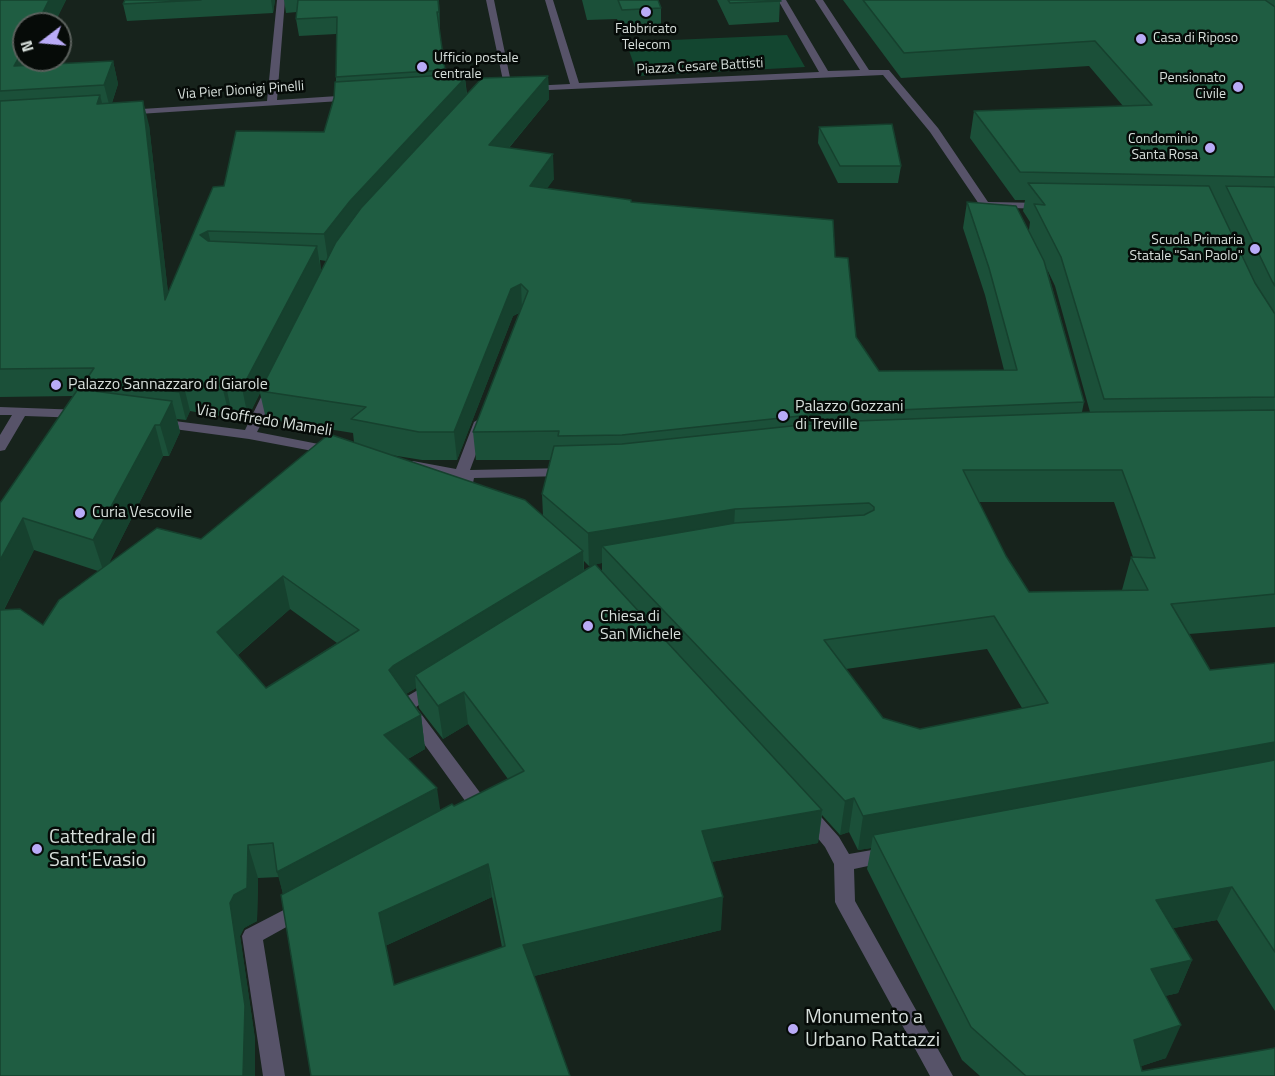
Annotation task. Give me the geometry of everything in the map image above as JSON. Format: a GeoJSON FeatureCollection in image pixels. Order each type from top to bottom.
{"type":"FeatureCollection","features":[{"type":"Feature","properties":{"kind":"street"},"geometry":{"type":"LineString","coordinates":[[272,103],[281,0]]}},
{"type":"Feature","properties":{"kind":"street","name":"Piazza Cesare Battisti"},"geometry":{"type":"LineString","coordinates":[[490,0],[505,91],[886,72],[934,130],[985,205],[1010,210],[1054,206]]}},
{"type":"Feature","properties":{"kind":"street"},"geometry":{"type":"LineString","coordinates":[[549,0],[575,86]]}},
{"type":"Feature","properties":{"kind":"street"},"geometry":{"type":"LineString","coordinates":[[782,0],[825,74]]}},
{"type":"Feature","properties":{"kind":"street"},"geometry":{"type":"LineString","coordinates":[[819,0],[866,72]]}},
{"type":"Feature","properties":{"kind":"street","name":"Via Pier Dionigi Pinelli"},"geometry":{"type":"LineString","coordinates":[[121,113],[359,98]]}},
{"type":"Feature","properties":{"kind":"street"},"geometry":{"type":"LineString","coordinates":[[249,435],[275,382]]}},
{"type":"Feature","properties":{"kind":"street"},"geometry":{"type":"LineString","coordinates":[[0,411],[100,415]]}},
{"type":"Feature","properties":{"kind":"street"},"geometry":{"type":"LineString","coordinates":[[0,447],[21,411]]}},
{"type":"Feature","properties":{"kind":"street"},"geometry":{"type":"LineString","coordinates":[[461,474],[485,412]]}},
{"type":"Feature","properties":{"kind":"street","name":"Via Goffredo Mameli"},"geometry":{"type":"LineString","coordinates":[[146,421],[249,435],[343,452]]}},
{"type":"Feature","properties":{"kind":"street"},"geometry":{"type":"LineString","coordinates":[[402,463],[461,474],[576,471]]}},
{"type":"Feature","properties":{"kind":"street"},"geometry":{"type":"LineString","coordinates":[[461,474],[487,493]]}},
{"type":"Feature","properties":{"kind":"street"},"geometry":{"type":"LineString","coordinates":[[446,680],[405,705],[484,810],[464,821]]}},
{"type":"Feature","properties":{"kind":"street"},"geometry":{"type":"LineString","coordinates":[[794,799],[832,842],[844,863],[845,902],[942,1076]]}},
{"type":"Feature","properties":{"kind":"street"},"geometry":{"type":"LineString","coordinates":[[844,863],[912,850]]}},
{"type":"Feature","properties":{"kind":"street"},"geometry":{"type":"LineString","coordinates":[[274,1076],[252,936],[312,903]]}},
{"type":"Feature","properties":{"kind":"green space"},"geometry":{"type":"Polygon","coordinates":[[[787,35],[805,67],[638,76],[626,42],[787,35]]]}},
{"type":"Feature","properties":{"kind":"building"},"geometry":{"type":"Polygon","coordinates":[[[0,0],[49,0],[43,12],[12,12],[12,72],[72,72],[72,63],[113,61],[104,85],[0,91],[0,0]]]}},
{"type":"Feature","properties":{"kind":"building"},"geometry":{"type":"Polygon","coordinates":[[[125,0],[201,0],[123,4],[125,0]]]}},
{"type":"Feature","properties":{"kind":"building"},"geometry":{"type":"Polygon","coordinates":[[[298,0],[438,0],[439,12],[437,12],[445,70],[336,77],[337,17],[296,19],[298,0]]]}},
{"type":"Feature","properties":{"kind":"building"},"geometry":{"type":"Polygon","coordinates":[[[618,0],[658,0],[661,8],[622,10],[618,0]]]}},
{"type":"Feature","properties":{"kind":"building"},"geometry":{"type":"Polygon","coordinates":[[[728,0],[780,0],[781,1],[730,3],[728,0]]]}},
{"type":"Feature","properties":{"kind":"building"},"geometry":{"type":"Polygon","coordinates":[[[863,0],[1265,0],[1275,7],[1275,177],[1020,172],[974,111],[1152,105],[1095,41],[904,53],[863,0]]]}},
{"type":"Feature","properties":{"kind":"building"},"geometry":{"type":"Polygon","coordinates":[[[446,75],[446,78],[465,78],[350,201],[324,234],[208,231],[200,235],[208,241],[317,246],[242,388],[226,386],[223,390],[183,383],[179,392],[86,380],[94,368],[0,369],[0,101],[100,95],[97,104],[143,101],[165,300],[213,187],[224,186],[236,131],[324,132],[334,98],[335,82],[446,75]]]}},
{"type":"Feature","properties":{"kind":"building"},"geometry":{"type":"Polygon","coordinates":[[[548,76],[489,145],[553,154],[530,186],[631,200],[631,202],[833,220],[835,257],[848,258],[856,337],[879,371],[1017,370],[989,268],[967,202],[1016,206],[1044,261],[1084,402],[828,413],[622,435],[558,436],[559,431],[473,432],[528,291],[521,284],[511,289],[454,432],[419,432],[351,419],[366,407],[260,391],[336,242],[361,208],[482,78],[548,76]]]}},
{"type":"Feature","properties":{"kind":"building"},"geometry":{"type":"Polygon","coordinates":[[[892,124],[901,166],[840,166],[819,127],[892,124]]]}},
{"type":"Feature","properties":{"kind":"building"},"geometry":{"type":"Polygon","coordinates":[[[1028,183],[1209,186],[1255,283],[1275,314],[1275,397],[1104,399],[1061,257],[1034,204],[1045,205],[1028,183]]]}},
{"type":"Feature","properties":{"kind":"building"},"geometry":{"type":"Polygon","coordinates":[[[1226,186],[1275,187],[1275,286],[1272,281],[1226,186]]]}},
{"type":"Feature","properties":{"kind":"building"},"geometry":{"type":"Polygon","coordinates":[[[78,389],[172,401],[160,425],[155,425],[93,540],[23,518],[0,560],[0,503],[78,389]]]}},
{"type":"Feature","properties":{"kind":"building"},"geometry":{"type":"Polygon","coordinates":[[[1275,410],[1275,594],[1171,604],[1210,670],[1275,663],[1275,742],[863,816],[854,798],[845,801],[602,546],[735,523],[864,515],[874,510],[874,507],[869,503],[735,509],[588,533],[542,494],[554,446],[622,444],[829,422],[1096,412],[1275,410]],[[963,470],[1006,556],[1029,592],[1148,590],[1131,557],[1155,558],[1122,470],[963,470]],[[994,616],[824,640],[883,718],[920,729],[1048,703],[994,616]]]}},
{"type":"Feature","properties":{"kind":"building"},"geometry":{"type":"Polygon","coordinates":[[[329,434],[525,500],[583,551],[389,670],[421,715],[384,735],[437,788],[277,872],[273,843],[248,845],[247,888],[234,895],[230,903],[245,1006],[243,1076],[0,1076],[0,610],[20,609],[43,625],[59,600],[157,528],[201,539],[329,434]],[[283,576],[217,632],[266,688],[359,630],[283,576]]]}},
{"type":"Feature","properties":{"kind":"building"},"geometry":{"type":"Polygon","coordinates":[[[595,564],[822,810],[702,831],[723,897],[523,945],[570,1076],[311,1076],[281,895],[452,804],[454,806],[524,771],[464,692],[438,706],[415,675],[595,564]],[[488,864],[379,913],[394,985],[505,946],[488,864]]]}},
{"type":"Feature","properties":{"kind":"building"},"geometry":{"type":"Polygon","coordinates":[[[1275,760],[1275,952],[1232,887],[1156,900],[1192,960],[1151,969],[1181,1025],[1134,1040],[1142,1071],[1275,1048],[1275,1076],[1026,1076],[971,1027],[873,835],[1275,760]]]}},
{"type":"Feature","properties":{"kind":"place","name":"Fabbricato Telecom"},"geometry":{"type":"Point","coordinates":[646,12]}},
{"type":"Feature","properties":{"kind":"place","name":"Casa di Riposo"},"geometry":{"type":"Point","coordinates":[1141,39]}},
{"type":"Feature","properties":{"kind":"place","name":"Ufficio postale centrale"},"geometry":{"type":"Point","coordinates":[422,67]}},
{"type":"Feature","properties":{"kind":"place","name":"Pensionato Civile"},"geometry":{"type":"Point","coordinates":[1238,87]}},
{"type":"Feature","properties":{"kind":"place","name":"Condominio Santa Rosa"},"geometry":{"type":"Point","coordinates":[1210,148]}},
{"type":"Feature","properties":{"kind":"place","name":"Scuola Primaria Statale \"San Paolo\""},"geometry":{"type":"Point","coordinates":[1255,249]}},
{"type":"Feature","properties":{"kind":"place","name":"Palazzo Sannazzaro di Giarole"},"geometry":{"type":"Point","coordinates":[56,385]}},
{"type":"Feature","properties":{"kind":"place","name":"Palazzo Gozzani di Treville"},"geometry":{"type":"Point","coordinates":[783,416]}},
{"type":"Feature","properties":{"kind":"place","name":"Curia Vescovile"},"geometry":{"type":"Point","coordinates":[80,513]}},
{"type":"Feature","properties":{"kind":"place","name":"Chiesa di San Michele"},"geometry":{"type":"Point","coordinates":[588,626]}},
{"type":"Feature","properties":{"kind":"place","name":"Cattedrale di Sant'Evasio"},"geometry":{"type":"Point","coordinates":[37,849]}},
{"type":"Feature","properties":{"kind":"place","name":"Monumento a Urbano Rattazzi"},"geometry":{"type":"Point","coordinates":[793,1029]}}]}
